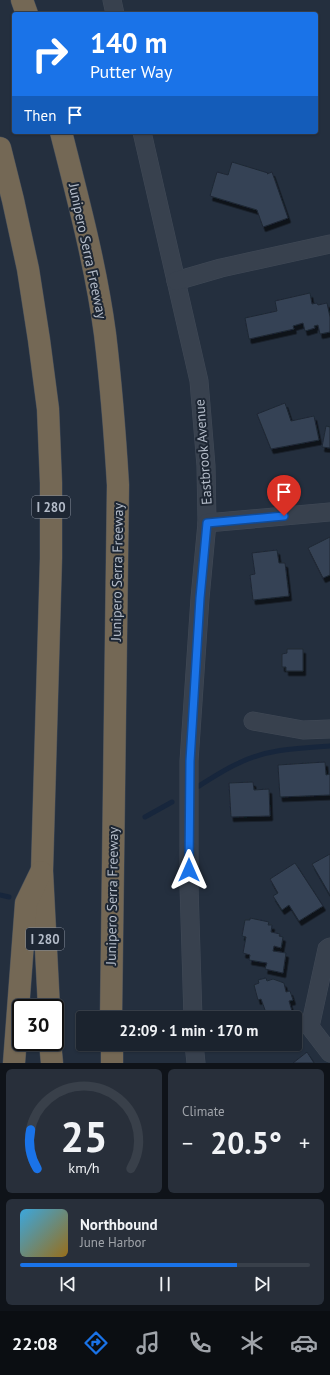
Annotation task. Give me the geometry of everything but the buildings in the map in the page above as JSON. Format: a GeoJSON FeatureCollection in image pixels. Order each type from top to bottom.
{"type":"FeatureCollection","features":[{"type":"Feature","properties":{"kind":"highway"},"geometry":{"type":"LineString","coordinates":[[22,0],[26,12]]}},
{"type":"Feature","properties":{"kind":"highway","name":"Junipero Serra Freeway"},"geometry":{"type":"LineString","coordinates":[[61,134],[91,256],[105,333],[113,410],[118,485],[111,1011]]}},
{"type":"Feature","properties":{"kind":"highway","name":"I 280"},"geometry":{"type":"LineString","coordinates":[[0,148],[28,269],[40,340],[48,409],[51,483],[51,558],[42,871],[49,999]]}},
{"type":"Feature","properties":{"kind":"highway"},"geometry":{"type":"LineString","coordinates":[[14,1063],[26,904],[42,871]]}},
{"type":"Feature","properties":{"kind":"highway"},"geometry":{"type":"LineString","coordinates":[[51,1051],[52,1063]]}},
{"type":"Feature","properties":{"kind":"highway"},"geometry":{"type":"LineString","coordinates":[[112,1051],[112,1063]]}},
{"type":"Feature","properties":{"kind":"street"},"geometry":{"type":"LineString","coordinates":[[112,0],[115,12]]}},
{"type":"Feature","properties":{"kind":"street","name":"Eastbrook Avenue"},"geometry":{"type":"LineString","coordinates":[[142,134],[199,381],[206,466],[207,523],[190,761],[189,886],[193,1011]]}},
{"type":"Feature","properties":{"kind":"street"},"geometry":{"type":"LineString","coordinates":[[176,281],[222,268],[330,244]]}},
{"type":"Feature","properties":{"kind":"street"},"geometry":{"type":"LineString","coordinates":[[207,523],[330,512]]}},
{"type":"Feature","properties":{"kind":"street"},"geometry":{"type":"LineString","coordinates":[[253,721],[303,730],[330,729]]}},
{"type":"Feature","properties":{"kind":"street"},"geometry":{"type":"LineString","coordinates":[[330,947],[327,949],[310,1028],[330,1053]]}},
{"type":"Feature","properties":{"kind":"street"},"geometry":{"type":"LineString","coordinates":[[195,1051],[196,1063]]}},
{"type":"Feature","properties":{"kind":"waterway"},"geometry":{"type":"LineString","coordinates":[[199,786],[234,765],[250,758],[284,750],[330,746]]}},
{"type":"Feature","properties":{"kind":"waterway"},"geometry":{"type":"LineString","coordinates":[[145,817],[172,802]]}},
{"type":"Feature","properties":{"kind":"waterway"},"geometry":{"type":"LineString","coordinates":[[0,895],[9,897]]}},
{"type":"Feature","properties":{"kind":"route"},"geometry":{"type":"LineString","coordinates":[[189,870],[190,761],[194,683],[207,523],[284,516]]}}]}
